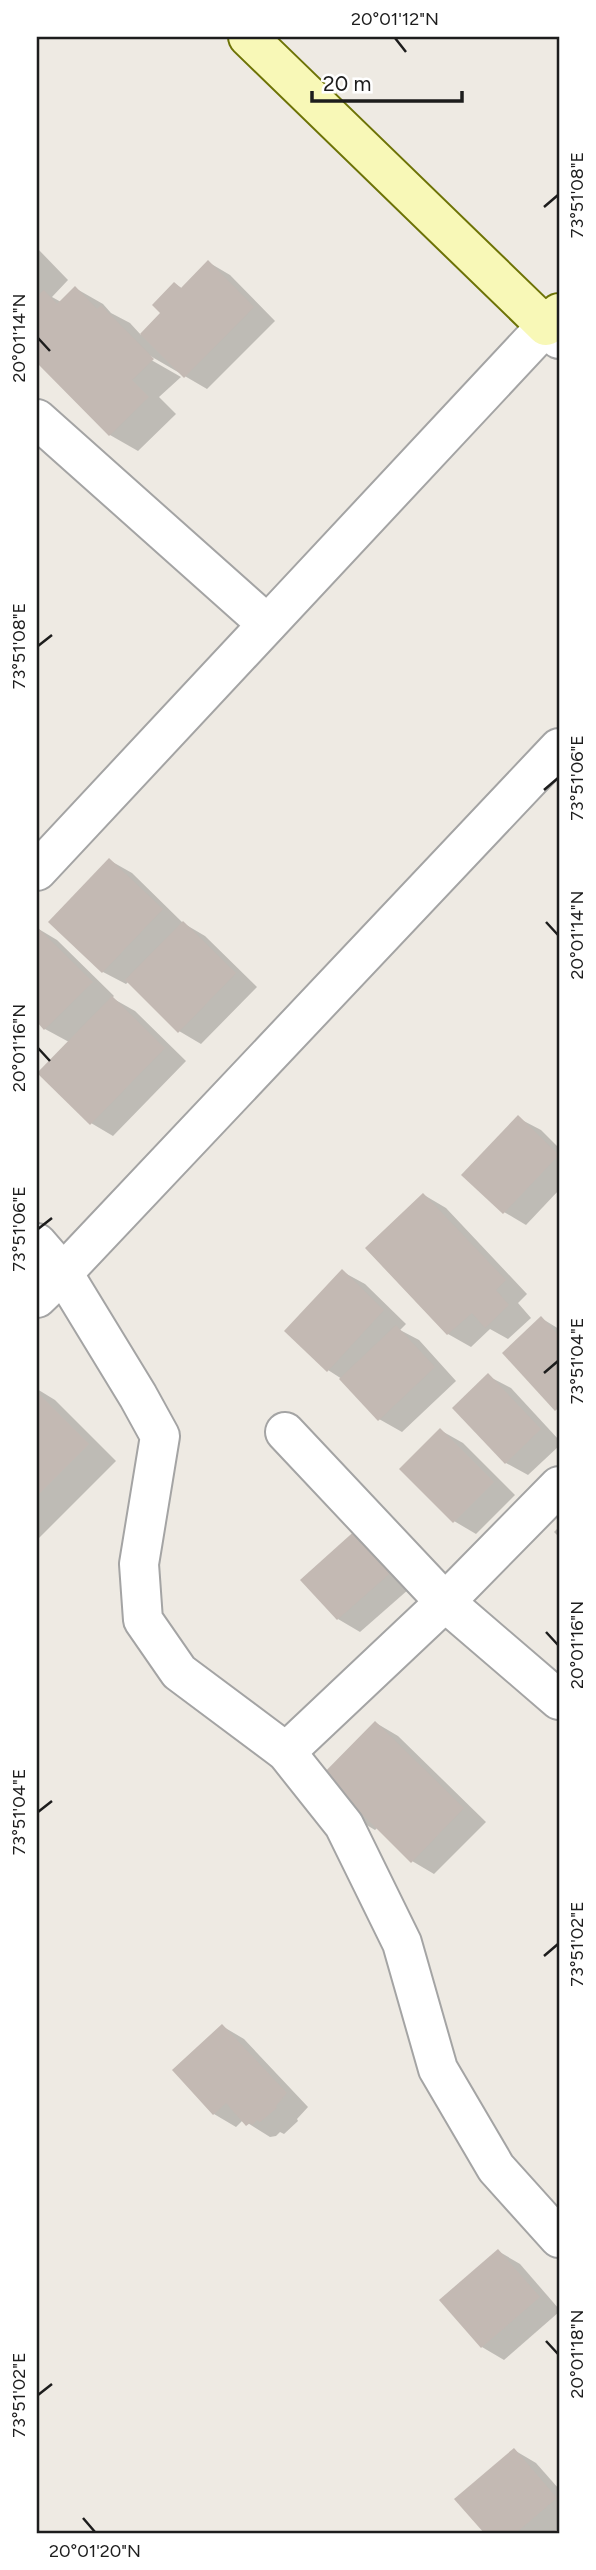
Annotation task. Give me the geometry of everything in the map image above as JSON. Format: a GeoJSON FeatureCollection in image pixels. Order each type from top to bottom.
{"type":"FeatureCollection","features":[{"type":"Feature","properties":{"kind":"street"},"geometry":{"type":"LineString","coordinates":[[37,871],[267,625],[555,326],[248,37]]}},
{"type":"Feature","properties":{"kind":"street"},"geometry":{"type":"LineString","coordinates":[[37,419],[267,625]]}},
{"type":"Feature","properties":{"kind":"street"},"geometry":{"type":"LineString","coordinates":[[50,1286],[559,748]]}},
{"type":"Feature","properties":{"kind":"street"},"geometry":{"type":"LineString","coordinates":[[37,1243],[50,1286],[138,1396],[160,1436],[139,1564],[143,1620],[179,1672],[286,1752],[344,1825],[402,1944],[438,2069],[496,2168],[559,2238]]}},
{"type":"Feature","properties":{"kind":"street"},"geometry":{"type":"LineString","coordinates":[[285,1432],[445,1602],[559,1700]]}},
{"type":"Feature","properties":{"kind":"street"},"geometry":{"type":"LineString","coordinates":[[286,1752],[445,1602],[559,1486]]}},
{"type":"Feature","properties":{"kind":"building"},"geometry":{"type":"Polygon","coordinates":[[[208,260],[254,307],[184,378],[140,334],[160,313],[152,305],[174,282],[181,288],[208,260]]]}},
{"type":"Feature","properties":{"kind":"building"},"geometry":{"type":"Polygon","coordinates":[[[75,286],[97,309],[101,305],[154,359],[132,380],[149,397],[109,436],[37,363],[37,296],[44,290],[57,304],[75,286]]]}},
{"type":"Feature","properties":{"kind":"building"},"geometry":{"type":"Polygon","coordinates":[[[109,858],[163,909],[102,973],[48,922],[109,858]]]}},
{"type":"Feature","properties":{"kind":"building"},"geometry":{"type":"Polygon","coordinates":[[[183,921],[236,973],[178,1033],[125,980],[183,921]]]}},
{"type":"Feature","properties":{"kind":"building"},"geometry":{"type":"Polygon","coordinates":[[[37,927],[93,982],[44,1030],[37,1022],[37,927]]]}},
{"type":"Feature","properties":{"kind":"building"},"geometry":{"type":"Polygon","coordinates":[[[112,996],[165,1048],[90,1125],[37,1073],[112,996]]]}},
{"type":"Feature","properties":{"kind":"building"},"geometry":{"type":"Polygon","coordinates":[[[518,1115],[559,1155],[503,1214],[461,1175],[518,1115]]]}},
{"type":"Feature","properties":{"kind":"building"},"geometry":{"type":"Polygon","coordinates":[[[423,1193],[506,1280],[496,1290],[509,1305],[485,1328],[472,1313],[447,1335],[365,1248],[423,1193]]]}},
{"type":"Feature","properties":{"kind":"building"},"geometry":{"type":"Polygon","coordinates":[[[342,1269],[384,1310],[327,1372],[284,1331],[342,1269]]]}},
{"type":"Feature","properties":{"kind":"building"},"geometry":{"type":"Polygon","coordinates":[[[541,1316],[559,1336],[559,1407],[555,1411],[502,1353],[541,1316]]]}},
{"type":"Feature","properties":{"kind":"building"},"geometry":{"type":"Polygon","coordinates":[[[396,1325],[435,1367],[378,1421],[339,1379],[396,1325]]]}},
{"type":"Feature","properties":{"kind":"building"},"geometry":{"type":"Polygon","coordinates":[[[488,1373],[541,1429],[505,1464],[452,1408],[488,1373]]]}},
{"type":"Feature","properties":{"kind":"building"},"geometry":{"type":"Polygon","coordinates":[[[37,1392],[89,1444],[37,1496],[37,1392]]]}},
{"type":"Feature","properties":{"kind":"building"},"geometry":{"type":"Polygon","coordinates":[[[440,1428],[494,1482],[453,1523],[399,1469],[440,1428]]]}},
{"type":"Feature","properties":{"kind":"building"},"geometry":{"type":"Polygon","coordinates":[[[359,1527],[396,1568],[337,1620],[300,1580],[359,1527]]]}},
{"type":"Feature","properties":{"kind":"building"},"geometry":{"type":"Polygon","coordinates":[[[375,1721],[464,1808],[411,1863],[359,1811],[352,1818],[316,1781],[375,1721]]]}},
{"type":"Feature","properties":{"kind":"building"},"geometry":{"type":"Polygon","coordinates":[[[222,2024],[287,2093],[277,2108],[252,2125],[250,2123],[246,2126],[226,2103],[213,2115],[172,2070],[222,2024]]]}},
{"type":"Feature","properties":{"kind":"building"},"geometry":{"type":"Polygon","coordinates":[[[498,2249],[540,2297],[481,2348],[439,2300],[498,2249]]]}},
{"type":"Feature","properties":{"kind":"building"},"geometry":{"type":"Polygon","coordinates":[[[514,2448],[557,2498],[516,2533],[484,2533],[454,2499],[514,2448]]]}}]}
